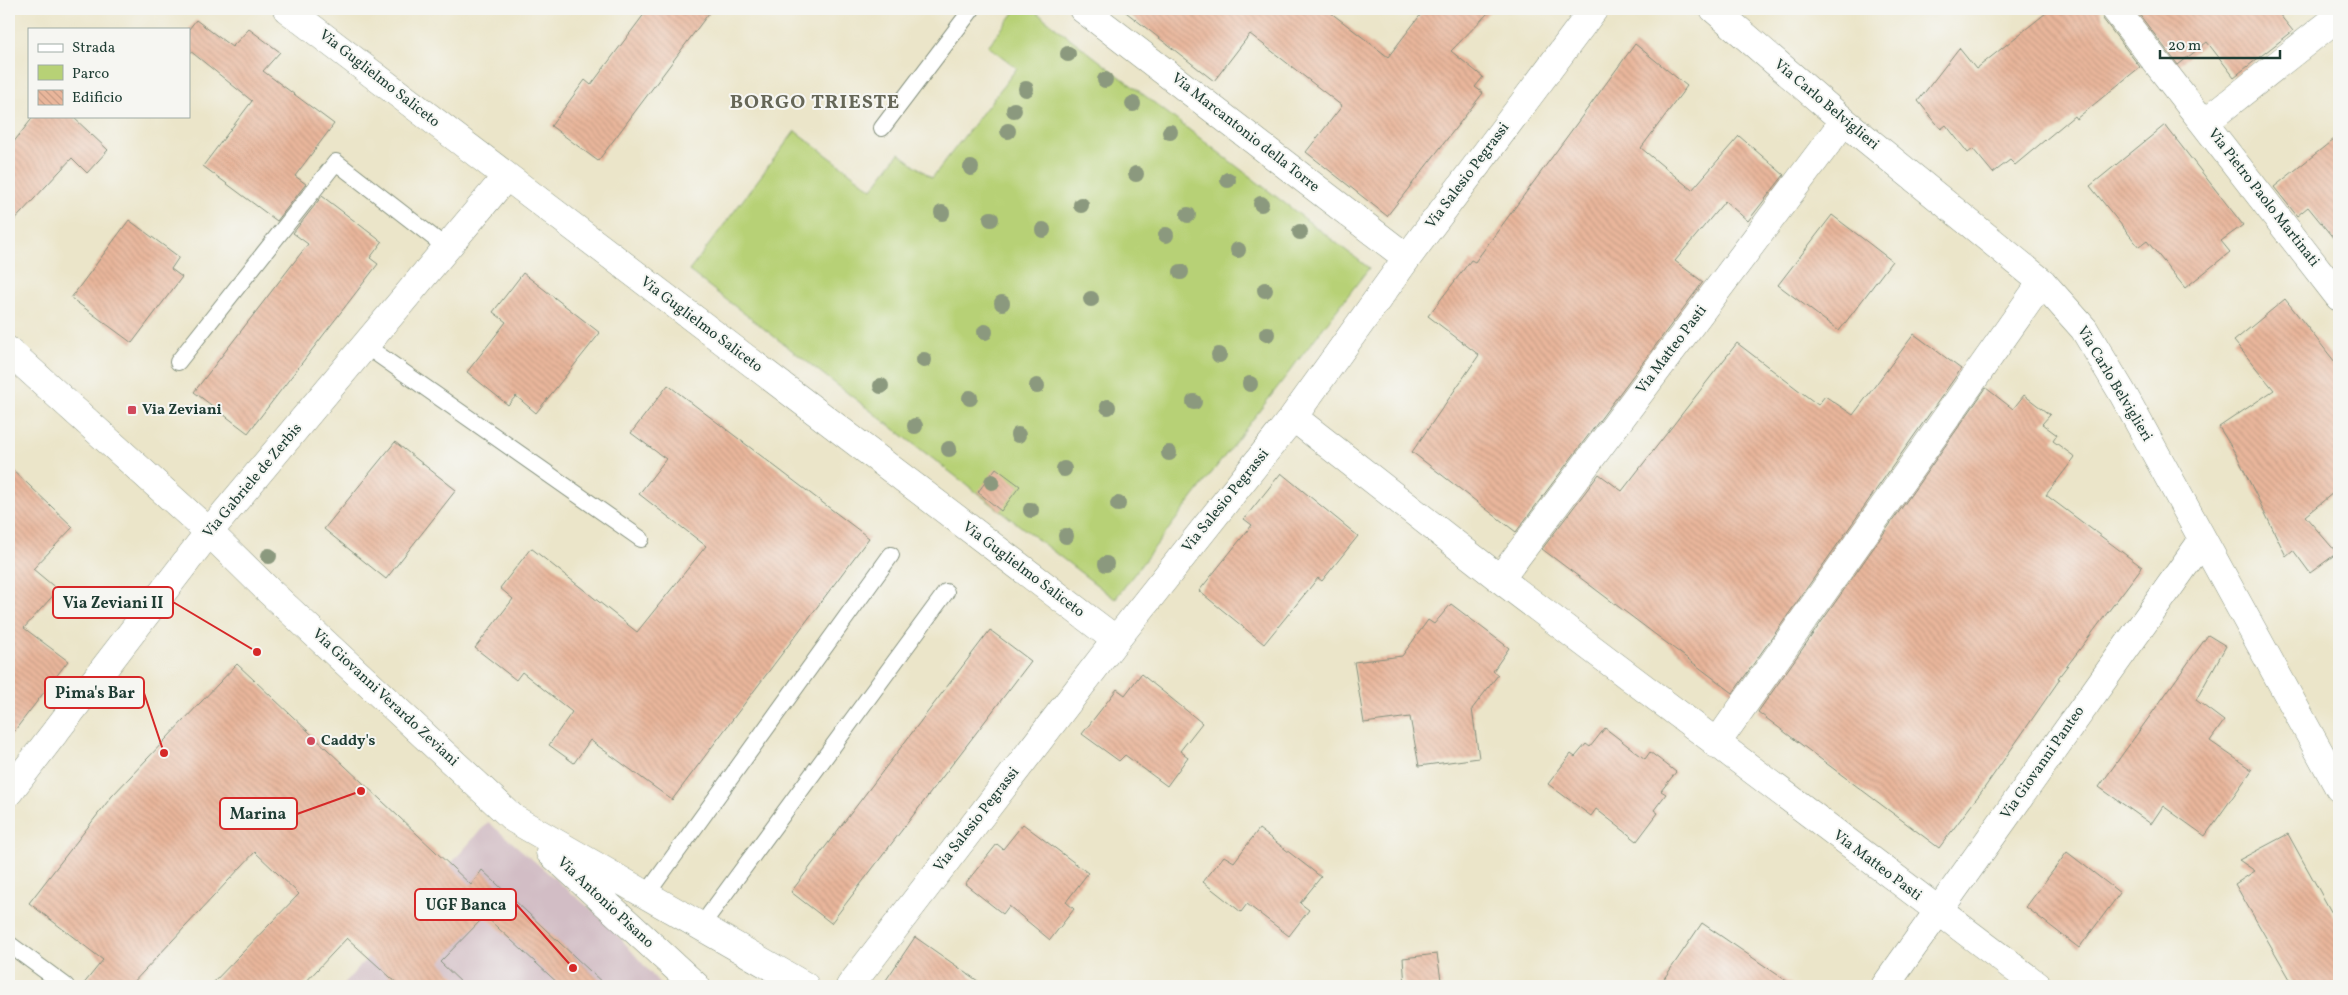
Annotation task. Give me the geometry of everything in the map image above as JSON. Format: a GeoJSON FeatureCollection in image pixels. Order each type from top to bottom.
{"type":"FeatureCollection","features":[{"type":"Feature","properties":{"kind":"street","name":"Via Guglielmo Saliceto"},"geometry":{"type":"LineString","coordinates":[[287,9],[1116,640]]}},
{"type":"Feature","properties":{"kind":"street","name":"Via Marcantonio della Torre"},"geometry":{"type":"LineString","coordinates":[[1083,9],[1407,258]]}},
{"type":"Feature","properties":{"kind":"street","name":"Via Salesio Pegrassi"},"geometry":{"type":"LineString","coordinates":[[850,986],[1116,640],[1293,417],[1407,258],[1594,9]]}},
{"type":"Feature","properties":{"kind":"street","name":"Via Carlo Belviglieri"},"geometry":{"type":"LineString","coordinates":[[1714,9],[1844,121],[2042,282],[2084,329],[2123,394],[2339,788]]}},
{"type":"Feature","properties":{"kind":"street","name":"Via Pietro Paolo Martinati"},"geometry":{"type":"LineString","coordinates":[[2115,9],[2339,297]]}},
{"type":"Feature","properties":{"kind":"street","name":"Via Pietro Paolo Martinati"},"geometry":{"type":"LineString","coordinates":[[2204,123],[2339,16]]}},
{"type":"Feature","properties":{"kind":"street","name":"Via Matteo Pasti"},"geometry":{"type":"LineString","coordinates":[[1500,579],[1844,121]]}},
{"type":"Feature","properties":{"kind":"street","name":"Via Gabriele de Zerbis"},"geometry":{"type":"LineString","coordinates":[[9,792],[209,532],[506,177]]}},
{"type":"Feature","properties":{"kind":"street"},"geometry":{"type":"LineString","coordinates":[[1716,744],[2042,282]]}},
{"type":"Feature","properties":{"kind":"street","name":"Via Giovanni Verardo Zeviani"},"geometry":{"type":"LineString","coordinates":[[9,351],[209,532],[514,819],[805,986]]}},
{"type":"Feature","properties":{"kind":"street","name":"Via Matteo Pasti"},"geometry":{"type":"LineString","coordinates":[[1293,417],[1500,579],[1716,744],[2038,986]]}},
{"type":"Feature","properties":{"kind":"street","name":"Via Giovanni Panteo"},"geometry":{"type":"LineString","coordinates":[[1885,986],[2202,541]]}},
{"type":"Feature","properties":{"kind":"street","name":"Via Antonio Pisano"},"geometry":{"type":"LineString","coordinates":[[514,819],[696,986]]}},
{"type":"Feature","properties":{"kind":"lane"},"geometry":{"type":"LineString","coordinates":[[882,128],[972,9]]}},
{"type":"Feature","properties":{"kind":"lane"},"geometry":{"type":"LineString","coordinates":[[178,362],[336,162],[447,248]]}},
{"type":"Feature","properties":{"kind":"lane"},"geometry":{"type":"LineString","coordinates":[[366,346],[641,539]]}},
{"type":"Feature","properties":{"kind":"lane"},"geometry":{"type":"LineString","coordinates":[[646,895],[891,555]]}},
{"type":"Feature","properties":{"kind":"lane"},"geometry":{"type":"LineString","coordinates":[[701,926],[946,592]]}},
{"type":"Feature","properties":{"kind":"lane"},"geometry":{"type":"LineString","coordinates":[[9,944],[66,986]]}},
{"type":"Feature","properties":{"kind":"shaded area"},"geometry":{"type":"Polygon","coordinates":[[[488,822],[607,923],[662,986],[342,986],[488,822]]]}},
{"type":"Feature","properties":{"kind":"green space"},"geometry":{"type":"Polygon","coordinates":[[[1017,9],[1032,9],[1369,268],[1115,599],[689,271],[795,131],[872,189],[899,153],[932,178],[1017,68],[988,46],[1017,9]]]}},
{"type":"Feature","properties":{"kind":"building"},"geometry":{"type":"Polygon","coordinates":[[[648,9],[712,9],[598,161],[551,126],[585,80],[591,85],[648,9]]]}},
{"type":"Feature","properties":{"kind":"building"},"geometry":{"type":"Polygon","coordinates":[[[1122,9],[1326,9],[1388,57],[1425,9],[1492,9],[1451,51],[1483,77],[1475,87],[1483,93],[1387,216],[1306,152],[1342,106],[1250,34],[1214,81],[1122,9]]]}},
{"type":"Feature","properties":{"kind":"building"},"geometry":{"type":"Polygon","coordinates":[[[2051,9],[2100,9],[2103,19],[2140,67],[2076,119],[2074,116],[2015,165],[2010,160],[1993,173],[1973,149],[1968,153],[1946,125],[1941,129],[1918,101],[1959,48],[1976,69],[2051,9]]]}},
{"type":"Feature","properties":{"kind":"building"},"geometry":{"type":"Polygon","coordinates":[[[2135,9],[2275,9],[2293,31],[2234,77],[2207,42],[2178,65],[2135,9]]]}},
{"type":"Feature","properties":{"kind":"building"},"geometry":{"type":"Polygon","coordinates":[[[196,20],[232,47],[249,29],[280,52],[263,71],[334,124],[295,176],[306,184],[277,221],[203,166],[252,101],[190,51],[190,28],[196,20]]]}},
{"type":"Feature","properties":{"kind":"building"},"geometry":{"type":"Polygon","coordinates":[[[1635,44],[1687,86],[1641,148],[1692,190],[1739,136],[1784,175],[1748,221],[1725,201],[1675,261],[1703,282],[1516,532],[1412,452],[1479,355],[1428,316],[1471,260],[1475,262],[1635,44]]]}},
{"type":"Feature","properties":{"kind":"building"},"geometry":{"type":"Polygon","coordinates":[[[32,118],[74,118],[108,150],[87,173],[72,158],[9,226],[9,148],[32,118]]]}},
{"type":"Feature","properties":{"kind":"building"},"geometry":{"type":"Polygon","coordinates":[[[2165,125],[2243,225],[2221,241],[2230,252],[2185,288],[2147,241],[2139,247],[2090,186],[2165,125]]]}},
{"type":"Feature","properties":{"kind":"building"},"geometry":{"type":"Polygon","coordinates":[[[2339,135],[2339,245],[2308,207],[2297,216],[2274,187],[2339,135]]]}},
{"type":"Feature","properties":{"kind":"building"},"geometry":{"type":"Polygon","coordinates":[[[322,196],[382,242],[370,258],[378,264],[248,433],[194,392],[308,244],[293,233],[322,196]]]}},
{"type":"Feature","properties":{"kind":"building"},"geometry":{"type":"Polygon","coordinates":[[[1832,215],[1892,261],[1839,331],[1778,285],[1832,215]]]}},
{"type":"Feature","properties":{"kind":"building"},"geometry":{"type":"Polygon","coordinates":[[[129,220],[179,257],[171,269],[182,277],[132,343],[71,298],[129,220]]]}},
{"type":"Feature","properties":{"kind":"building"},"geometry":{"type":"Polygon","coordinates":[[[523,273],[600,333],[536,413],[516,396],[508,405],[467,372],[506,322],[493,312],[523,273]]]}},
{"type":"Feature","properties":{"kind":"building"},"geometry":{"type":"Polygon","coordinates":[[[2285,299],[2339,367],[2339,488],[2305,516],[2337,553],[2310,573],[2293,550],[2286,556],[2237,456],[2219,427],[2274,390],[2234,341],[2285,299]]]}},
{"type":"Feature","properties":{"kind":"building"},"geometry":{"type":"Polygon","coordinates":[[[1914,334],[1961,369],[1733,693],[1542,549],[1599,474],[1622,491],[1737,343],[1818,405],[1825,396],[1853,415],[1914,334]]]}},
{"type":"Feature","properties":{"kind":"building"},"geometry":{"type":"Polygon","coordinates":[[[668,385],[869,538],[672,800],[590,740],[574,763],[549,745],[572,712],[522,672],[516,680],[475,648],[513,599],[500,588],[531,548],[637,632],[706,546],[639,494],[666,459],[631,433],[668,385]]]}},
{"type":"Feature","properties":{"kind":"building"},"geometry":{"type":"Polygon","coordinates":[[[1986,388],[2013,409],[2024,395],[2050,415],[2042,424],[2057,435],[2053,441],[2075,457],[2046,495],[2142,567],[2058,678],[2060,679],[1985,787],[1939,848],[1758,712],[1986,388]]]}},
{"type":"Feature","properties":{"kind":"building"},"geometry":{"type":"Polygon","coordinates":[[[395,442],[456,490],[386,579],[324,529],[395,442]]]}},
{"type":"Feature","properties":{"kind":"building"},"geometry":{"type":"Polygon","coordinates":[[[9,466],[73,527],[33,569],[58,590],[24,628],[68,661],[9,738],[9,466]]]}},
{"type":"Feature","properties":{"kind":"building"},"geometry":{"type":"Polygon","coordinates":[[[996,468],[1020,486],[1001,511],[978,492],[996,468]]]}},
{"type":"Feature","properties":{"kind":"building"},"geometry":{"type":"Polygon","coordinates":[[[1281,473],[1358,536],[1322,581],[1318,578],[1264,644],[1199,591],[1252,525],[1244,519],[1281,473]]]}},
{"type":"Feature","properties":{"kind":"building"},"geometry":{"type":"Polygon","coordinates":[[[1451,604],[1509,648],[1493,671],[1498,675],[1472,709],[1479,758],[1419,766],[1410,717],[1364,723],[1354,662],[1402,656],[1428,620],[1434,624],[1451,604]]]}},
{"type":"Feature","properties":{"kind":"building"},"geometry":{"type":"Polygon","coordinates":[[[990,630],[1031,661],[831,923],[791,892],[990,630]]]}},
{"type":"Feature","properties":{"kind":"building"},"geometry":{"type":"Polygon","coordinates":[[[2208,635],[2226,646],[2196,700],[2224,721],[2210,741],[2252,770],[2205,836],[2163,806],[2151,824],[2099,787],[2208,635]]]}},
{"type":"Feature","properties":{"kind":"building"},"geometry":{"type":"Polygon","coordinates":[[[237,664],[471,885],[482,870],[606,986],[561,986],[485,916],[440,962],[465,986],[400,986],[347,938],[302,986],[210,986],[299,894],[255,852],[130,986],[82,986],[103,960],[29,903],[112,796],[237,664]]]}},
{"type":"Feature","properties":{"kind":"building"},"geometry":{"type":"Polygon","coordinates":[[[1141,674],[1202,723],[1180,751],[1188,757],[1167,786],[1125,755],[1119,761],[1082,734],[1117,689],[1125,695],[1141,674]]]}},
{"type":"Feature","properties":{"kind":"building"},"geometry":{"type":"Polygon","coordinates":[[[1605,728],[1645,759],[1650,752],[1676,772],[1661,791],[1666,794],[1654,810],[1658,813],[1637,841],[1596,809],[1591,816],[1548,784],[1571,754],[1575,757],[1586,744],[1590,747],[1605,728]]]}},
{"type":"Feature","properties":{"kind":"building"},"geometry":{"type":"Polygon","coordinates":[[[1023,824],[1088,873],[1066,902],[1074,909],[1050,940],[1009,906],[1003,914],[965,884],[997,844],[1003,849],[1023,824]]]}},
{"type":"Feature","properties":{"kind":"building"},"geometry":{"type":"Polygon","coordinates":[[[1259,829],[1321,877],[1300,903],[1309,910],[1289,936],[1247,904],[1241,912],[1203,882],[1224,856],[1234,862],[1259,829]]]}},
{"type":"Feature","properties":{"kind":"building"},"geometry":{"type":"Polygon","coordinates":[[[2288,834],[2339,926],[2339,986],[2294,986],[2235,884],[2255,871],[2239,860],[2288,834]]]}},
{"type":"Feature","properties":{"kind":"building"},"geometry":{"type":"Polygon","coordinates":[[[2067,852],[2120,893],[2079,948],[2026,907],[2067,852]]]}},
{"type":"Feature","properties":{"kind":"building"},"geometry":{"type":"Polygon","coordinates":[[[1702,923],[1794,986],[1659,986],[1702,923]]]}},
{"type":"Feature","properties":{"kind":"building"},"geometry":{"type":"Polygon","coordinates":[[[915,937],[985,986],[882,986],[915,937]]]}},
{"type":"Feature","properties":{"kind":"building"},"geometry":{"type":"Polygon","coordinates":[[[1437,954],[1442,986],[1405,986],[1403,958],[1437,954]]]}},
{"type":"Feature","properties":{"kind":"place","name":"Via Zeviani"},"geometry":{"type":"Point","coordinates":[132,410]}},
{"type":"Feature","properties":{"kind":"place","name":"Via Zeviani II"},"geometry":{"type":"Point","coordinates":[257,652]}},
{"type":"Feature","properties":{"kind":"place","name":"Caddy's"},"geometry":{"type":"Point","coordinates":[311,741]}},
{"type":"Feature","properties":{"kind":"place","name":"Pima's Bar"},"geometry":{"type":"Point","coordinates":[164,753]}},
{"type":"Feature","properties":{"kind":"place","name":"Marina"},"geometry":{"type":"Point","coordinates":[361,791]}},
{"type":"Feature","properties":{"kind":"place","name":"UGF Banca"},"geometry":{"type":"Point","coordinates":[573,968]}},
{"type":"Feature","properties":{"kind":"district","name":"BORGO TRIESTE"},"geometry":{"type":"Point","coordinates":[815,103]}}]}
